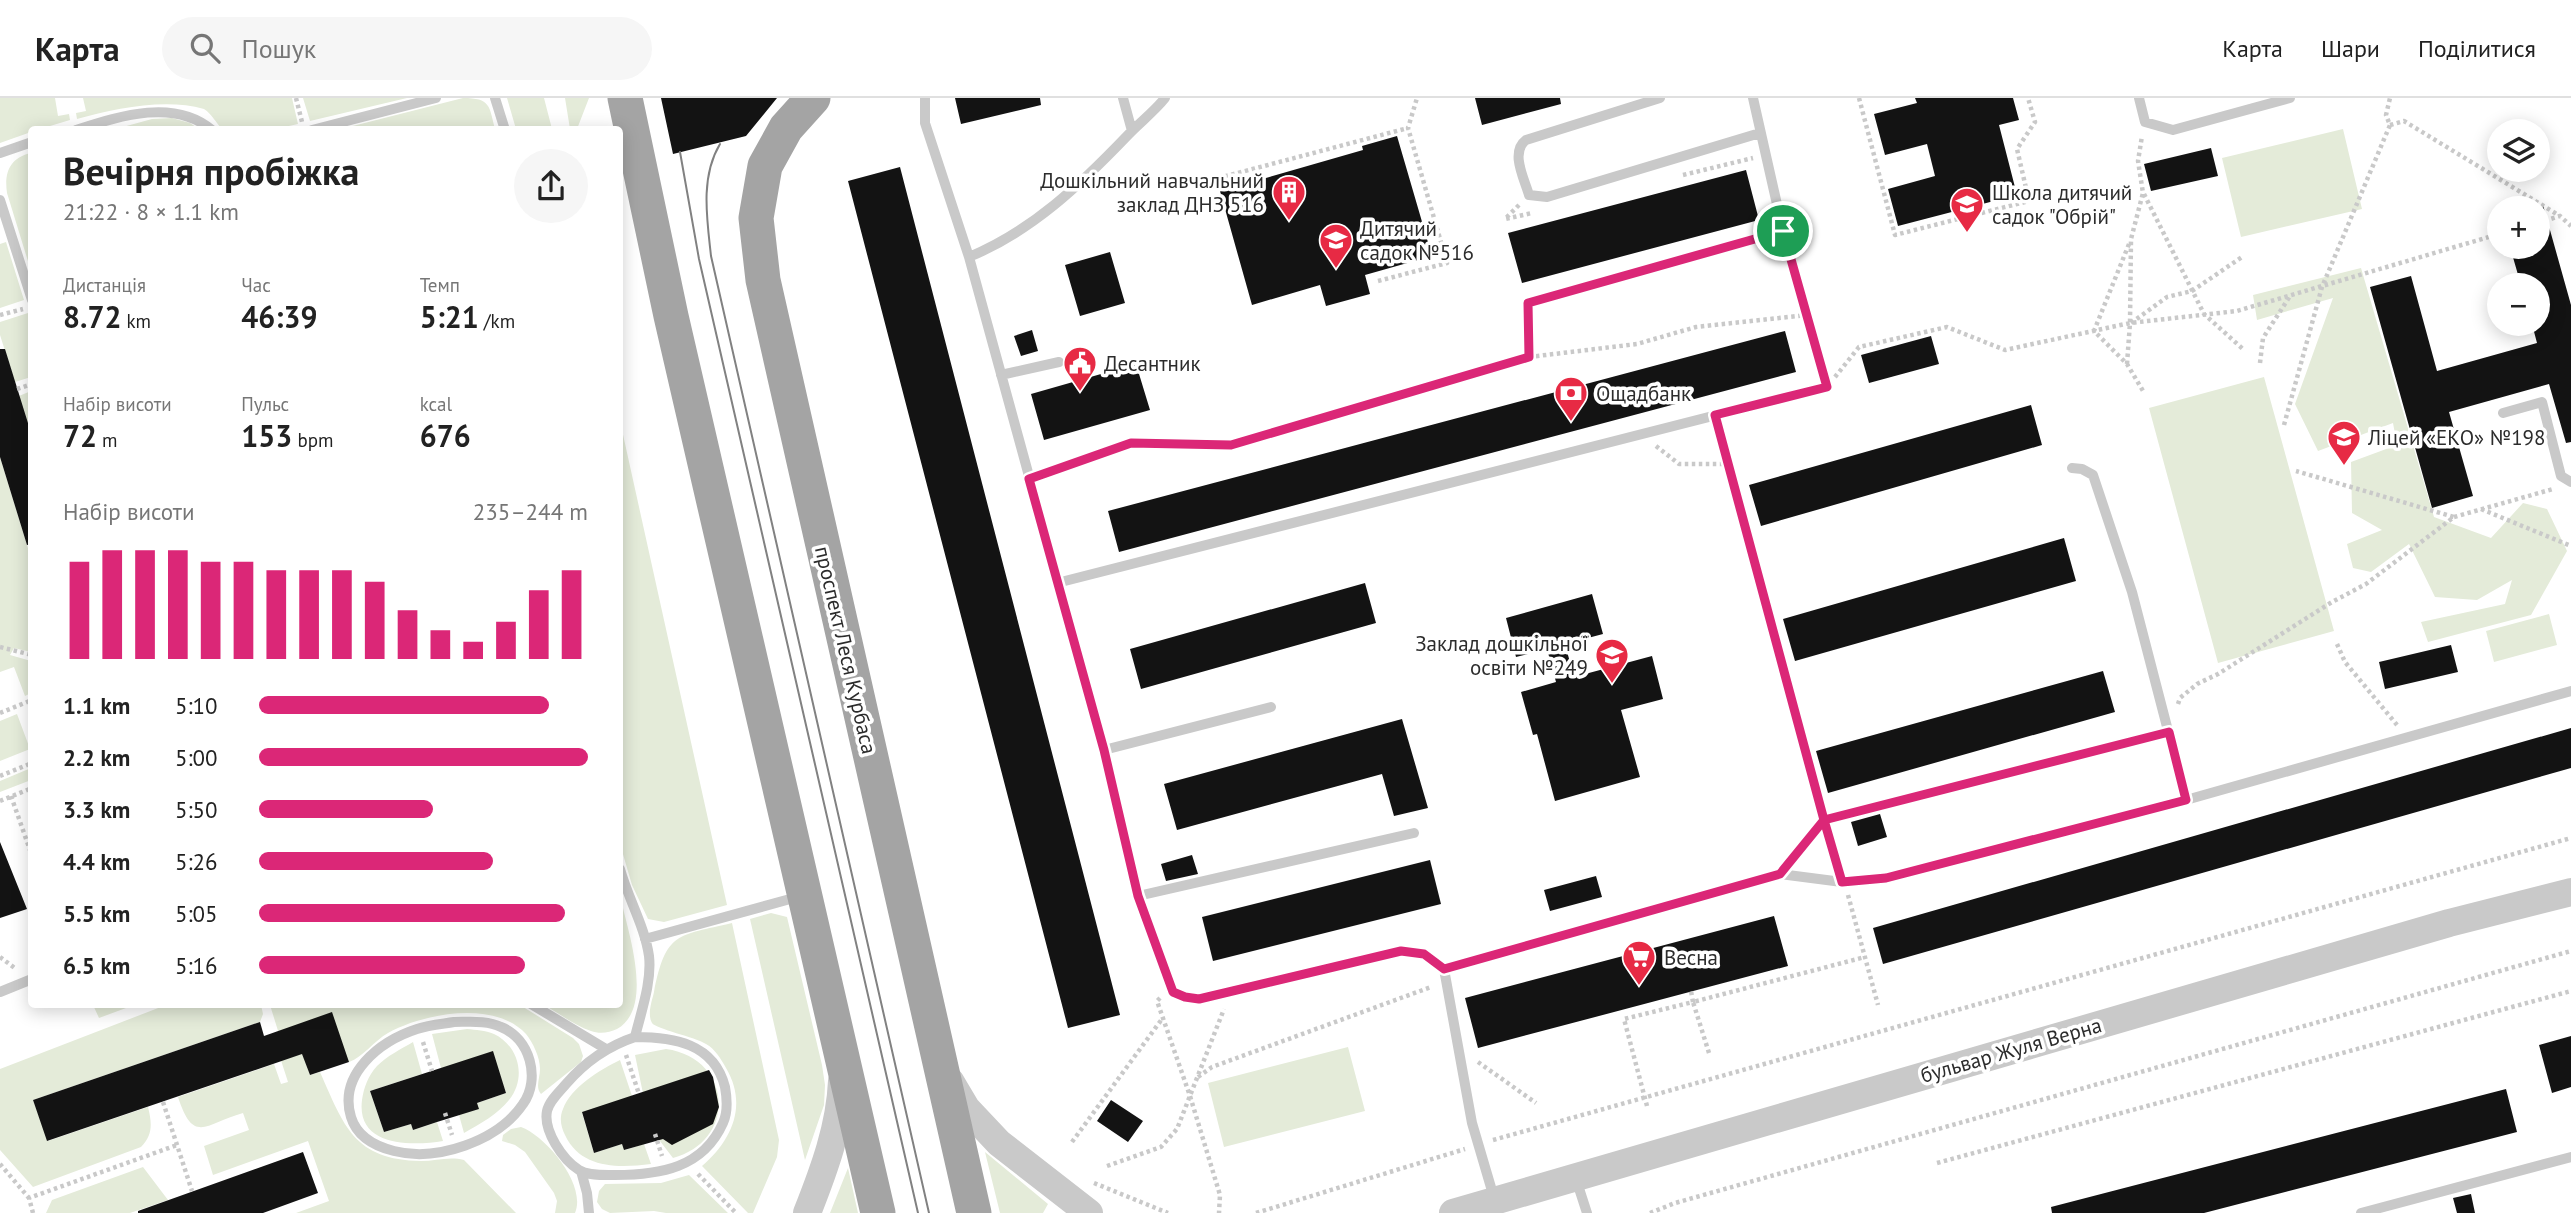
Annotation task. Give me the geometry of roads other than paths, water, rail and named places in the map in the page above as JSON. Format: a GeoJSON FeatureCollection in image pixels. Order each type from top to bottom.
{"type":"FeatureCollection","features":[{"type":"Feature","properties":{"kind":"main road"},"geometry":{"type":"LineString","coordinates":[[625,98],[671,316],[878,1213]]}},
{"type":"Feature","properties":{"kind":"main road","name":"проспект Леся Курбаса"},"geometry":{"type":"LineString","coordinates":[[813,98],[786,128],[765,166],[756,218],[763,280],[974,1213]]}},
{"type":"Feature","properties":{"kind":"street","name":"бульвар Жуля Верна"},"geometry":{"type":"LineString","coordinates":[[1453,1213],[2449,923],[2571,892]]}},
{"type":"Feature","properties":{"kind":"street"},"geometry":{"type":"LineString","coordinates":[[939,1061],[966,1108],[999,1143],[1089,1213]]}},
{"type":"Feature","properties":{"kind":"street"},"geometry":{"type":"LineString","coordinates":[[807,1213],[835,1132],[841,1105],[843,1068]]}},
{"type":"Feature","properties":{"kind":"lane"},"geometry":{"type":"LineString","coordinates":[[328,126],[436,98]]}},
{"type":"Feature","properties":{"kind":"lane"},"geometry":{"type":"LineString","coordinates":[[495,98],[504,126]]}},
{"type":"Feature","properties":{"kind":"lane"},"geometry":{"type":"LineString","coordinates":[[925,98],[925,123],[969,257],[1104,750],[1138,896],[1173,992],[1199,999],[1401,951],[1424,954],[1444,969],[1472,1122],[1495,1201]]}},
{"type":"Feature","properties":{"kind":"lane"},"geometry":{"type":"LineString","coordinates":[[1123,98],[1132,131]]}},
{"type":"Feature","properties":{"kind":"lane"},"geometry":{"type":"LineString","coordinates":[[969,257],[990,249],[1041,216],[1076,189],[1165,98]]}},
{"type":"Feature","properties":{"kind":"lane"},"geometry":{"type":"LineString","coordinates":[[1660,98],[1526,140],[1517,153],[1529,195],[1547,197],[1760,133]]}},
{"type":"Feature","properties":{"kind":"lane"},"geometry":{"type":"LineString","coordinates":[[1528,303],[1783,231],[1753,98]]}},
{"type":"Feature","properties":{"kind":"lane"},"geometry":{"type":"LineString","coordinates":[[2139,98],[2145,122],[2173,130],[2290,98]]}},
{"type":"Feature","properties":{"kind":"lane"},"geometry":{"type":"LineString","coordinates":[[90,126],[130,114],[175,109],[194,114],[208,126]]}},
{"type":"Feature","properties":{"kind":"lane"},"geometry":{"type":"LineString","coordinates":[[0,153],[28,143]]}},
{"type":"Feature","properties":{"kind":"lane"},"geometry":{"type":"LineString","coordinates":[[0,200],[28,288]]}},
{"type":"Feature","properties":{"kind":"lane"},"geometry":{"type":"LineString","coordinates":[[1001,375],[1059,362]]}},
{"type":"Feature","properties":{"kind":"lane"},"geometry":{"type":"LineString","coordinates":[[1057,583],[1827,387]]}},
{"type":"Feature","properties":{"kind":"lane"},"geometry":{"type":"LineString","coordinates":[[2502,413],[2542,402],[2561,476],[2571,482]]}},
{"type":"Feature","properties":{"kind":"lane"},"geometry":{"type":"LineString","coordinates":[[2071,468],[2093,475],[2132,592],[2186,800]]}},
{"type":"Feature","properties":{"kind":"lane"},"geometry":{"type":"LineString","coordinates":[[1444,969],[1780,874],[1842,882],[1886,878],[2186,800],[2571,691]]}},
{"type":"Feature","properties":{"kind":"lane"},"geometry":{"type":"LineString","coordinates":[[1104,750],[1271,708]]}},
{"type":"Feature","properties":{"kind":"lane"},"geometry":{"type":"LineString","coordinates":[[1780,874],[1824,820],[2169,732]]}},
{"type":"Feature","properties":{"kind":"lane"},"geometry":{"type":"LineString","coordinates":[[1138,896],[1414,833]]}},
{"type":"Feature","properties":{"kind":"lane"},"geometry":{"type":"LineString","coordinates":[[623,881],[645,939],[649,958],[647,984],[635,1037]]}},
{"type":"Feature","properties":{"kind":"lane"},"geometry":{"type":"LineString","coordinates":[[645,939],[804,895]]}},
{"type":"Feature","properties":{"kind":"lane"},"geometry":{"type":"LineString","coordinates":[[0,992],[28,981]]}},
{"type":"Feature","properties":{"kind":"lane"},"geometry":{"type":"LineString","coordinates":[[538,1008],[606,1049]]}},
{"type":"Feature","properties":{"kind":"lane"},"geometry":{"type":"LineString","coordinates":[[454,1022],[482,1022],[503,1027],[521,1041],[530,1059],[531,1082],[524,1103],[492,1131],[472,1144],[423,1154],[398,1152],[376,1146],[362,1136],[352,1119],[346,1097],[354,1073],[393,1038],[419,1028],[454,1022]]}},
{"type":"Feature","properties":{"kind":"lane"},"geometry":{"type":"LineString","coordinates":[[580,1171],[597,1175],[656,1174],[687,1163],[707,1149],[719,1133],[726,1117],[727,1094],[712,1061],[701,1050],[683,1041],[666,1037],[635,1037],[606,1049],[572,1078],[556,1096],[547,1111],[549,1127],[557,1146],[580,1171],[587,1193],[589,1213]]}},
{"type":"Feature","properties":{"kind":"lane"},"geometry":{"type":"LineString","coordinates":[[524,1103],[547,1111]]}},
{"type":"Feature","properties":{"kind":"lane"},"geometry":{"type":"LineString","coordinates":[[2361,1213],[2571,1157]]}},
{"type":"Feature","properties":{"kind":"lane"},"geometry":{"type":"LineString","coordinates":[[1576,1178],[1587,1213]]}},
{"type":"Feature","properties":{"kind":"tram line"},"geometry":{"type":"LineString","coordinates":[[720,144],[707,184],[711,256],[929,1213]]}},
{"type":"Feature","properties":{"kind":"tram line"},"geometry":{"type":"LineString","coordinates":[[680,152],[699,259],[918,1213]]}},
{"type":"Feature","properties":{"kind":"place","name":"Дошкільний навчальний заклад ДНЗ 516"},"geometry":{"type":"Point","coordinates":[1289,222]}},
{"type":"Feature","properties":{"kind":"place","name":"Школа дитячий садок \"Обрій\""},"geometry":{"type":"Point","coordinates":[1967,234]}},
{"type":"Feature","properties":{"kind":"place","name":"Дитячий садок №516"},"geometry":{"type":"Point","coordinates":[1336,270]}},
{"type":"Feature","properties":{"kind":"place","name":"Десантник"},"geometry":{"type":"Point","coordinates":[1080,393]}},
{"type":"Feature","properties":{"kind":"place","name":"Ощадбанк"},"geometry":{"type":"Point","coordinates":[1571,423]}},
{"type":"Feature","properties":{"kind":"place","name":"Ліцей «ЕКО» №198"},"geometry":{"type":"Point","coordinates":[2344,467]}},
{"type":"Feature","properties":{"kind":"place","name":"Заклад дошкільної освіти №249"},"geometry":{"type":"Point","coordinates":[1612,685]}},
{"type":"Feature","properties":{"kind":"place","name":"Весна"},"geometry":{"type":"Point","coordinates":[1639,987]}}]}
